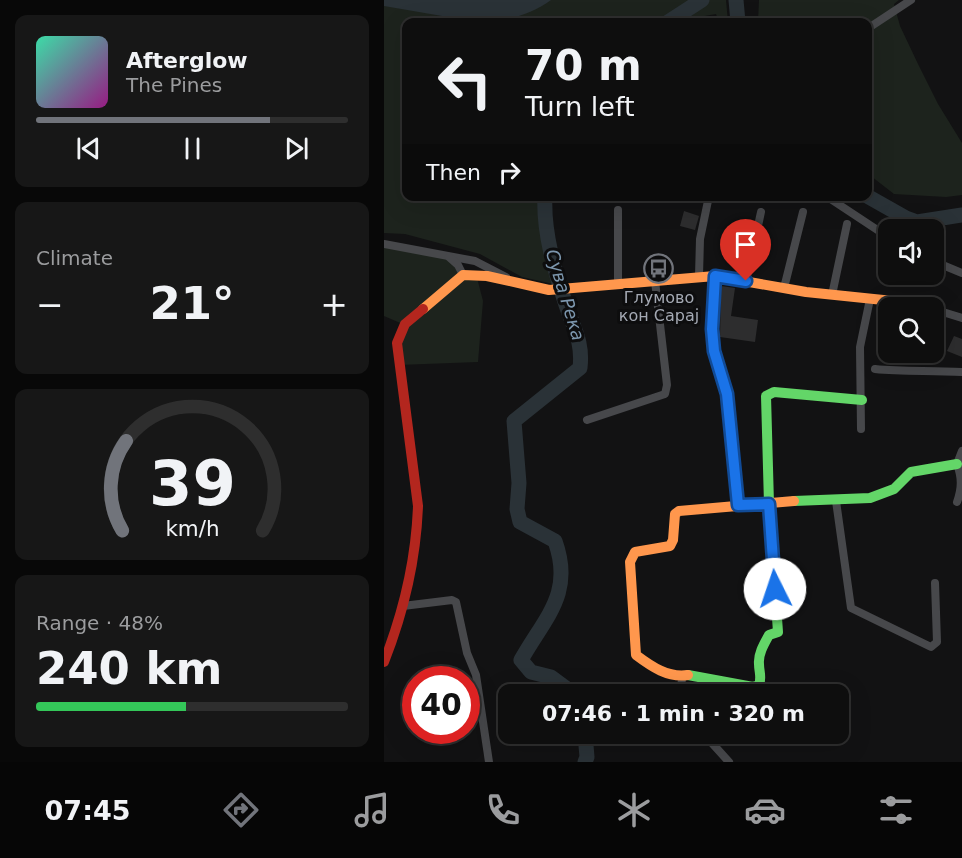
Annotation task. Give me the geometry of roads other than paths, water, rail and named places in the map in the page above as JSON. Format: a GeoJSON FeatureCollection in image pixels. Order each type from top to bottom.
{"type":"FeatureCollection","features":[{"type":"Feature","properties":{"kind":"street"},"geometry":{"type":"LineString","coordinates":[[872,25],[911,0]]}},
{"type":"Feature","properties":{"kind":"street"},"geometry":{"type":"LineString","coordinates":[[699,276],[700,239],[708,201]]}},
{"type":"Feature","properties":{"kind":"street"},"geometry":{"type":"LineString","coordinates":[[834,201],[878,230]]}},
{"type":"Feature","properties":{"kind":"street"},"geometry":{"type":"LineString","coordinates":[[618,210],[618,284]]}},
{"type":"Feature","properties":{"kind":"street"},"geometry":{"type":"LineString","coordinates":[[746,281],[761,212]]}},
{"type":"Feature","properties":{"kind":"street"},"geometry":{"type":"LineString","coordinates":[[784,288],[803,212]]}},
{"type":"Feature","properties":{"kind":"street"},"geometry":{"type":"LineString","coordinates":[[832,296],[847,224]]}},
{"type":"Feature","properties":{"kind":"street"},"geometry":{"type":"LineString","coordinates":[[384,244],[475,261],[518,283]]}},
{"type":"Feature","properties":{"kind":"street"},"geometry":{"type":"LineString","coordinates":[[445,255],[453,259],[463,275]]}},
{"type":"Feature","properties":{"kind":"street"},"geometry":{"type":"LineString","coordinates":[[944,266],[962,273]]}},
{"type":"Feature","properties":{"kind":"street"},"geometry":{"type":"LineString","coordinates":[[384,662],[403,606],[418,533],[418,506],[397,343],[405,324],[463,275],[476,274],[549,290],[715,276],[832,296],[878,300]]}},
{"type":"Feature","properties":{"kind":"street"},"geometry":{"type":"LineString","coordinates":[[715,276],[712,329],[714,351],[727,394],[738,505]]}},
{"type":"Feature","properties":{"kind":"street"},"geometry":{"type":"LineString","coordinates":[[587,420],[665,393],[667,385],[655,281]]}},
{"type":"Feature","properties":{"kind":"street"},"geometry":{"type":"LineString","coordinates":[[861,429],[860,347],[870,299]]}},
{"type":"Feature","properties":{"kind":"street"},"geometry":{"type":"LineString","coordinates":[[944,312],[962,318]]}},
{"type":"Feature","properties":{"kind":"street"},"geometry":{"type":"LineString","coordinates":[[875,369],[907,373],[924,369],[962,372]]}},
{"type":"Feature","properties":{"kind":"street"},"geometry":{"type":"LineString","coordinates":[[862,400],[774,392],[766,396],[769,504],[777,632],[769,635],[760,655],[759,665],[762,676],[759,685],[753,687],[691,675],[670,675],[636,655],[630,562],[635,552],[670,546],[673,540],[673,517],[679,511],[738,505],[769,504],[836,501],[866,499],[892,491],[910,472],[957,464]]}},
{"type":"Feature","properties":{"kind":"street"},"geometry":{"type":"LineString","coordinates":[[957,502],[961,490],[961,474],[957,464],[962,451]]}},
{"type":"Feature","properties":{"kind":"street"},"geometry":{"type":"LineString","coordinates":[[836,501],[851,608],[931,647],[937,642],[935,583]]}},
{"type":"Feature","properties":{"kind":"street"},"geometry":{"type":"LineString","coordinates":[[403,606],[452,600],[456,602],[467,653],[476,675],[489,762]]}},
{"type":"Feature","properties":{"kind":"street"},"geometry":{"type":"LineString","coordinates":[[682,676],[682,684]]}},
{"type":"Feature","properties":{"kind":"street"},"geometry":{"type":"LineString","coordinates":[[713,744],[729,762]]}},
{"type":"Feature","properties":{"kind":"waterway","name":"Сува Река"},"geometry":{"type":"LineString","coordinates":[[674,18],[702,0]]}},
{"type":"Feature","properties":{"kind":"waterway"},"geometry":{"type":"LineString","coordinates":[[736,0],[738,18]]}},
{"type":"Feature","properties":{"kind":"waterway"},"geometry":{"type":"LineString","coordinates":[[872,199],[917,222],[962,215]]}},
{"type":"Feature","properties":{"kind":"waterway","name":"Сува Река"},"geometry":{"type":"LineString","coordinates":[[545,201],[551,252],[577,336],[581,359],[580,368],[514,421],[519,483],[517,509],[520,522],[555,541],[561,576],[554,604],[521,660],[531,672],[551,677],[560,684]]}},
{"type":"Feature","properties":{"kind":"waterway","name":"Сува Река"},"geometry":{"type":"LineString","coordinates":[[585,762],[586,744]]}},
{"type":"Feature","properties":{"kind":"place","name":"Глумово кон Сарај"},"geometry":{"type":"Point","coordinates":[659,269]}}]}
